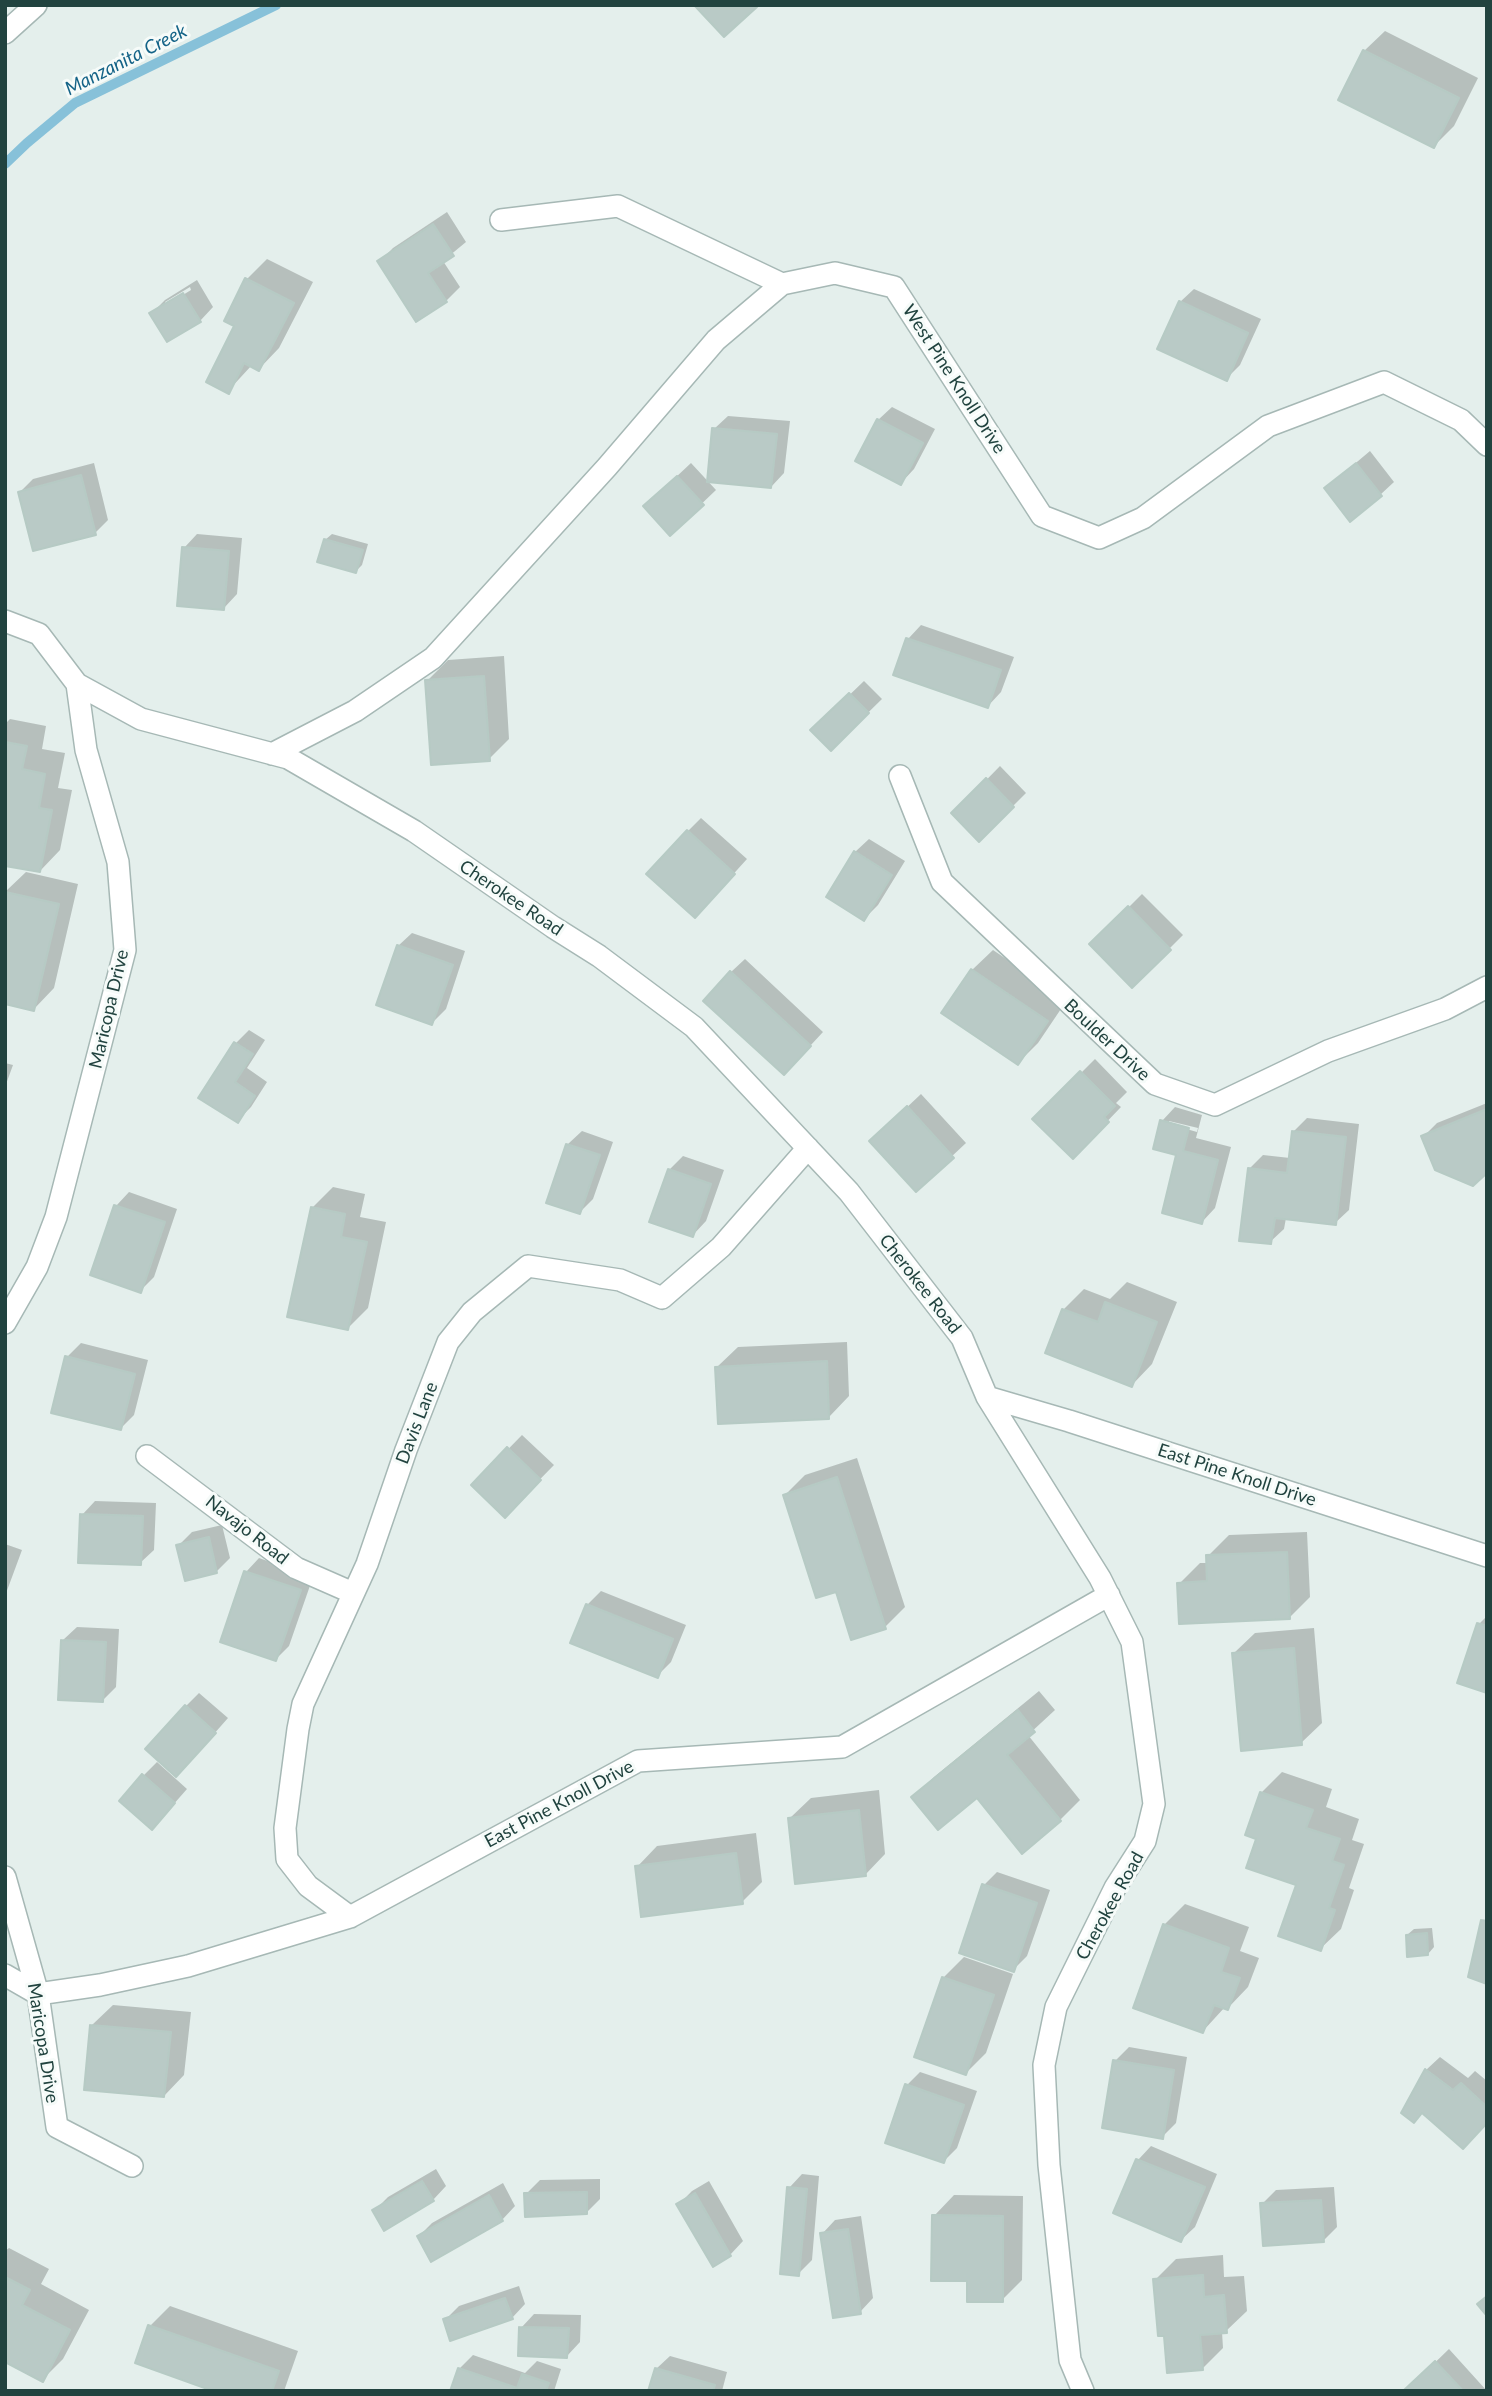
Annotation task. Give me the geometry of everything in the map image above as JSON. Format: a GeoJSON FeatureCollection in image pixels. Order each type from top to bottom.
{"type":"FeatureCollection","features":[{"type":"Feature","properties":{"kind":"street"},"geometry":{"type":"LineString","coordinates":[[5,33],[36,5]]}},
{"type":"Feature","properties":{"kind":"street"},"geometry":{"type":"LineString","coordinates":[[501,220],[618,206],[782,284]]}},
{"type":"Feature","properties":{"kind":"street","name":"West Pine Knoll Drive"},"geometry":{"type":"LineString","coordinates":[[272,754],[355,711],[433,659],[607,467],[716,340],[782,284],[835,273],[894,287],[1042,516],[1099,538],[1143,518],[1268,426],[1384,383],[1461,420],[1487,445]]}},
{"type":"Feature","properties":{"kind":"street","name":"Cherokee Road"},"geometry":{"type":"LineString","coordinates":[[5,621],[39,634],[77,684],[141,719],[288,758],[414,831],[553,928],[599,956],[694,1027],[849,1192],[962,1338],[987,1397],[1109,1595],[1132,1642],[1154,1804],[1145,1841],[1115,1888],[1056,2007],[1044,2065],[1049,2165],[1070,2360],[1083,2391]]}},
{"type":"Feature","properties":{"kind":"street","name":"Maricopa Drive"},"geometry":{"type":"LineString","coordinates":[[5,1323],[37,1267],[56,1217],[125,950],[118,862],[86,750],[77,684]]}},
{"type":"Feature","properties":{"kind":"street","name":"Boulder Drive"},"geometry":{"type":"LineString","coordinates":[[900,776],[943,881],[1155,1084],[1215,1105],[1328,1051],[1445,1009],[1487,987]]}},
{"type":"Feature","properties":{"kind":"street","name":"Davis Lane"},"geometry":{"type":"LineString","coordinates":[[350,1917],[307,1886],[287,1859],[285,1828],[303,1704],[367,1564],[406,1450],[448,1342],[472,1312],[528,1266],[620,1280],[662,1298],[721,1247],[808,1148]]}},
{"type":"Feature","properties":{"kind":"street","name":"East Pine Knoll Drive"},"geometry":{"type":"LineString","coordinates":[[987,1397],[1069,1420],[1487,1556]]}},
{"type":"Feature","properties":{"kind":"street","name":"Navajo Road"},"geometry":{"type":"LineString","coordinates":[[148,1456],[296,1568],[353,1593]]}},
{"type":"Feature","properties":{"kind":"street","name":"East Pine Knoll Drive"},"geometry":{"type":"LineString","coordinates":[[38,1994],[188,1966],[350,1917],[638,1761],[842,1746],[1109,1595]]}},
{"type":"Feature","properties":{"kind":"street","name":"Maricopa Drive"},"geometry":{"type":"LineString","coordinates":[[5,1878],[38,1994],[57,2127],[132,2166]]}},
{"type":"Feature","properties":{"kind":"street"},"geometry":{"type":"LineString","coordinates":[[5,1975],[38,1994]]}},
{"type":"Feature","properties":{"kind":"building"},"geometry":{"type":"Polygon","coordinates":[[[694,5],[755,5],[757,7],[724,37],[694,5]]]}},
{"type":"Feature","properties":{"kind":"building"},"geometry":{"type":"Polygon","coordinates":[[[1363,50],[1459,98],[1434,148],[1338,100],[1363,50]]]}},
{"type":"Feature","properties":{"kind":"building"},"geometry":{"type":"Polygon","coordinates":[[[433,224],[454,256],[428,273],[447,302],[416,322],[377,261],[433,224]]]}},
{"type":"Feature","properties":{"kind":"building"},"geometry":{"type":"Polygon","coordinates":[[[245,278],[294,303],[259,371],[244,363],[229,394],[206,382],[234,326],[224,321],[245,278]]]}},
{"type":"Feature","properties":{"kind":"building"},"geometry":{"type":"Polygon","coordinates":[[[183,293],[201,322],[167,342],[149,313],[183,293]]]}},
{"type":"Feature","properties":{"kind":"building"},"geometry":{"type":"Polygon","coordinates":[[[1179,301],[1248,333],[1227,381],[1157,349],[1179,301]]]}},
{"type":"Feature","properties":{"kind":"building"},"geometry":{"type":"Polygon","coordinates":[[[877,419],[923,443],[901,485],[855,461],[877,419]]]}},
{"type":"Feature","properties":{"kind":"building"},"geometry":{"type":"Polygon","coordinates":[[[712,428],[777,434],[771,488],[707,482],[712,428]]]}},
{"type":"Feature","properties":{"kind":"building"},"geometry":{"type":"Polygon","coordinates":[[[1356,463],[1382,496],[1350,522],[1324,488],[1356,463]]]}},
{"type":"Feature","properties":{"kind":"building"},"geometry":{"type":"Polygon","coordinates":[[[81,475],[96,535],[33,551],[18,492],[81,475]]]}},
{"type":"Feature","properties":{"kind":"building"},"geometry":{"type":"Polygon","coordinates":[[[677,476],[704,505],[670,536],[643,506],[677,476]]]}},
{"type":"Feature","properties":{"kind":"building"},"geometry":{"type":"Polygon","coordinates":[[[324,539],[363,550],[356,573],[317,562],[324,539]]]}},
{"type":"Feature","properties":{"kind":"building"},"geometry":{"type":"Polygon","coordinates":[[[182,547],[229,551],[224,610],[177,606],[182,547]]]}},
{"type":"Feature","properties":{"kind":"building"},"geometry":{"type":"Polygon","coordinates":[[[906,638],[1001,670],[988,708],[893,675],[906,638]]]}},
{"type":"Feature","properties":{"kind":"building"},"geometry":{"type":"Polygon","coordinates":[[[484,676],[490,761],[431,765],[425,680],[484,676]]]}},
{"type":"Feature","properties":{"kind":"building"},"geometry":{"type":"Polygon","coordinates":[[[849,693],[869,713],[831,751],[810,730],[849,693]]]}},
{"type":"Feature","properties":{"kind":"building"},"geometry":{"type":"Polygon","coordinates":[[[5,742],[27,746],[22,769],[45,774],[39,808],[52,810],[40,872],[5,866],[5,742]]]}},
{"type":"Feature","properties":{"kind":"building"},"geometry":{"type":"Polygon","coordinates":[[[986,778],[1014,807],[979,842],[951,813],[986,778]]]}},
{"type":"Feature","properties":{"kind":"building"},"geometry":{"type":"Polygon","coordinates":[[[687,830],[735,874],[695,918],[646,874],[687,830]]]}},
{"type":"Feature","properties":{"kind":"building"},"geometry":{"type":"Polygon","coordinates":[[[854,851],[892,875],[864,921],[826,897],[854,851]]]}},
{"type":"Feature","properties":{"kind":"building"},"geometry":{"type":"Polygon","coordinates":[[[5,892],[59,904],[34,1011],[5,1004],[5,892]]]}},
{"type":"Feature","properties":{"kind":"building"},"geometry":{"type":"Polygon","coordinates":[[[1128,906],[1171,950],[1132,988],[1089,944],[1128,906]]]}},
{"type":"Feature","properties":{"kind":"building"},"geometry":{"type":"Polygon","coordinates":[[[397,945],[453,965],[432,1025],[376,1005],[397,945]]]}},
{"type":"Feature","properties":{"kind":"building"},"geometry":{"type":"Polygon","coordinates":[[[971,969],[1048,1021],[1018,1065],[941,1013],[971,969]]]}},
{"type":"Feature","properties":{"kind":"building"},"geometry":{"type":"Polygon","coordinates":[[[730,971],[811,1046],[784,1075],[703,1001],[730,971]]]}},
{"type":"Feature","properties":{"kind":"building"},"geometry":{"type":"Polygon","coordinates":[[[234,1042],[253,1054],[235,1082],[255,1096],[238,1123],[198,1098],[234,1042]]]}},
{"type":"Feature","properties":{"kind":"building"},"geometry":{"type":"Polygon","coordinates":[[[1080,1071],[1115,1106],[1104,1117],[1109,1122],[1073,1159],[1032,1119],[1080,1071]]]}},
{"type":"Feature","properties":{"kind":"building"},"geometry":{"type":"Polygon","coordinates":[[[907,1106],[954,1158],[916,1192],[869,1141],[907,1106]]]}},
{"type":"Feature","properties":{"kind":"building"},"geometry":{"type":"Polygon","coordinates":[[[1487,1109],[1487,1173],[1473,1186],[1435,1170],[1421,1136],[1487,1109]]]}},
{"type":"Feature","properties":{"kind":"building"},"geometry":{"type":"Polygon","coordinates":[[[1160,1120],[1189,1128],[1183,1151],[1218,1160],[1202,1224],[1162,1213],[1176,1155],[1153,1149],[1160,1120]]]}},
{"type":"Feature","properties":{"kind":"building"},"geometry":{"type":"Polygon","coordinates":[[[1292,1131],[1346,1137],[1336,1225],[1275,1218],[1271,1244],[1239,1241],[1248,1168],[1287,1173],[1292,1131]]]}},
{"type":"Feature","properties":{"kind":"building"},"geometry":{"type":"Polygon","coordinates":[[[566,1144],[600,1155],[580,1214],[546,1203],[566,1144]]]}},
{"type":"Feature","properties":{"kind":"building"},"geometry":{"type":"Polygon","coordinates":[[[668,1169],[711,1184],[693,1237],[649,1222],[668,1169]]]}},
{"type":"Feature","properties":{"kind":"building"},"geometry":{"type":"Polygon","coordinates":[[[114,1205],[165,1222],[141,1293],[90,1275],[114,1205]]]}},
{"type":"Feature","properties":{"kind":"building"},"geometry":{"type":"Polygon","coordinates":[[[311,1207],[345,1214],[341,1237],[367,1242],[348,1330],[287,1317],[311,1207]]]}},
{"type":"Feature","properties":{"kind":"building"},"geometry":{"type":"Polygon","coordinates":[[[1105,1302],[1157,1322],[1132,1387],[1045,1353],[1062,1309],[1098,1322],[1105,1302]]]}},
{"type":"Feature","properties":{"kind":"building"},"geometry":{"type":"Polygon","coordinates":[[[65,1356],[135,1374],[121,1430],[51,1413],[65,1356]]]}},
{"type":"Feature","properties":{"kind":"building"},"geometry":{"type":"Polygon","coordinates":[[[827,1361],[829,1419],[718,1424],[715,1367],[827,1361]]]}},
{"type":"Feature","properties":{"kind":"building"},"geometry":{"type":"Polygon","coordinates":[[[507,1447],[541,1480],[505,1518],[471,1485],[507,1447]]]}},
{"type":"Feature","properties":{"kind":"building"},"geometry":{"type":"Polygon","coordinates":[[[837,1477],[886,1629],[851,1640],[836,1592],[816,1598],[783,1495],[837,1477]]]}},
{"type":"Feature","properties":{"kind":"building"},"geometry":{"type":"Polygon","coordinates":[[[80,1514],[143,1516],[141,1565],[78,1563],[80,1514]]]}},
{"type":"Feature","properties":{"kind":"building"},"geometry":{"type":"Polygon","coordinates":[[[209,1537],[217,1573],[185,1581],[176,1545],[209,1537]]]}},
{"type":"Feature","properties":{"kind":"building"},"geometry":{"type":"Polygon","coordinates":[[[1287,1552],[1290,1619],[1179,1624],[1177,1583],[1207,1581],[1206,1555],[1287,1552]]]}},
{"type":"Feature","properties":{"kind":"building"},"geometry":{"type":"Polygon","coordinates":[[[244,1571],[301,1590],[276,1661],[220,1642],[244,1571]]]}},
{"type":"Feature","properties":{"kind":"building"},"geometry":{"type":"Polygon","coordinates":[[[586,1604],[673,1639],[658,1678],[570,1643],[586,1604]]]}},
{"type":"Feature","properties":{"kind":"building"},"geometry":{"type":"Polygon","coordinates":[[[1477,1623],[1487,1626],[1487,1693],[1457,1683],[1477,1623]]]}},
{"type":"Feature","properties":{"kind":"building"},"geometry":{"type":"Polygon","coordinates":[[[61,1640],[106,1642],[103,1702],[58,1700],[61,1640]]]}},
{"type":"Feature","properties":{"kind":"building"},"geometry":{"type":"Polygon","coordinates":[[[1294,1648],[1302,1745],[1241,1751],[1232,1653],[1294,1648]]]}},
{"type":"Feature","properties":{"kind":"building"},"geometry":{"type":"Polygon","coordinates":[[[185,1705],[216,1733],[176,1777],[145,1749],[185,1705]]]}},
{"type":"Feature","properties":{"kind":"building"},"geometry":{"type":"Polygon","coordinates":[[[1018,1710],[1035,1732],[1007,1755],[1061,1821],[1022,1854],[977,1798],[938,1830],[911,1797],[1018,1710]]]}},
{"type":"Feature","properties":{"kind":"building"},"geometry":{"type":"Polygon","coordinates":[[[142,1774],[175,1803],[152,1830],[119,1801],[142,1774]]]}},
{"type":"Feature","properties":{"kind":"building"},"geometry":{"type":"Polygon","coordinates":[[[1260,1792],[1313,1810],[1306,1828],[1340,1839],[1332,1861],[1344,1865],[1329,1908],[1335,1910],[1321,1951],[1278,1936],[1296,1885],[1246,1868],[1256,1839],[1245,1835],[1260,1792]]]}},
{"type":"Feature","properties":{"kind":"building"},"geometry":{"type":"Polygon","coordinates":[[[859,1810],[866,1876],[795,1884],[788,1818],[859,1810]]]}},
{"type":"Feature","properties":{"kind":"building"},"geometry":{"type":"Polygon","coordinates":[[[736,1853],[743,1904],[641,1917],[635,1866],[736,1853]]]}},
{"type":"Feature","properties":{"kind":"building"},"geometry":{"type":"Polygon","coordinates":[[[982,1884],[1037,1903],[1014,1972],[959,1953],[982,1884]]]}},
{"type":"Feature","properties":{"kind":"building"},"geometry":{"type":"Polygon","coordinates":[[[1481,1920],[1487,1921],[1487,1984],[1468,1977],[1481,1920]]]}},
{"type":"Feature","properties":{"kind":"building"},"geometry":{"type":"Polygon","coordinates":[[[1163,1924],[1229,1948],[1221,1972],[1240,1978],[1228,2010],[1214,2005],[1203,2033],[1133,2008],[1163,1924]]]}},
{"type":"Feature","properties":{"kind":"building"},"geometry":{"type":"Polygon","coordinates":[[[1427,1933],[1428,1955],[1407,1957],[1406,1935],[1427,1933]]]}},
{"type":"Feature","properties":{"kind":"building"},"geometry":{"type":"Polygon","coordinates":[[[942,1977],[994,1995],[966,2075],[914,2057],[942,1977]]]}},
{"type":"Feature","properties":{"kind":"building"},"geometry":{"type":"Polygon","coordinates":[[[90,2025],[171,2032],[164,2097],[84,2090],[90,2025]]]}},
{"type":"Feature","properties":{"kind":"building"},"geometry":{"type":"Polygon","coordinates":[[[1113,2060],[1174,2070],[1163,2139],[1102,2128],[1113,2060]]]}},
{"type":"Feature","properties":{"kind":"building"},"geometry":{"type":"Polygon","coordinates":[[[1425,2069],[1453,2090],[1461,2083],[1487,2107],[1487,2123],[1463,2149],[1422,2113],[1414,2123],[1401,2113],[1425,2069]]]}},
{"type":"Feature","properties":{"kind":"building"},"geometry":{"type":"Polygon","coordinates":[[[905,2084],[964,2105],[944,2163],[885,2143],[905,2084]]]}},
{"type":"Feature","properties":{"kind":"building"},"geometry":{"type":"Polygon","coordinates":[[[1136,2159],[1205,2187],[1181,2242],[1113,2213],[1136,2159]]]}},
{"type":"Feature","properties":{"kind":"building"},"geometry":{"type":"Polygon","coordinates":[[[422,2181],[434,2201],[384,2231],[372,2210],[422,2181]]]}},
{"type":"Feature","properties":{"kind":"building"},"geometry":{"type":"Polygon","coordinates":[[[787,2187],[807,2189],[799,2276],[780,2274],[787,2187]]]}},
{"type":"Feature","properties":{"kind":"building"},"geometry":{"type":"Polygon","coordinates":[[[587,2192],[587,2214],[525,2217],[524,2193],[587,2192]]]}},
{"type":"Feature","properties":{"kind":"building"},"geometry":{"type":"Polygon","coordinates":[[[695,2193],[731,2256],[713,2267],[676,2204],[695,2193]]]}},
{"type":"Feature","properties":{"kind":"building"},"geometry":{"type":"Polygon","coordinates":[[[489,2195],[503,2221],[431,2262],[417,2236],[489,2195]]]}},
{"type":"Feature","properties":{"kind":"building"},"geometry":{"type":"Polygon","coordinates":[[[1321,2200],[1324,2242],[1263,2246],[1260,2203],[1321,2200]]]}},
{"type":"Feature","properties":{"kind":"building"},"geometry":{"type":"Polygon","coordinates":[[[932,2215],[1003,2216],[1003,2302],[967,2302],[967,2281],[931,2281],[932,2215]]]}},
{"type":"Feature","properties":{"kind":"building"},"geometry":{"type":"Polygon","coordinates":[[[848,2229],[861,2314],[833,2318],[820,2233],[848,2229]]]}},
{"type":"Feature","properties":{"kind":"building"},"geometry":{"type":"Polygon","coordinates":[[[1203,2275],[1204,2297],[1224,2295],[1227,2333],[1200,2335],[1203,2370],[1167,2373],[1164,2336],[1158,2336],[1153,2279],[1203,2275]]]}},
{"type":"Feature","properties":{"kind":"building"},"geometry":{"type":"Polygon","coordinates":[[[5,2277],[30,2290],[22,2305],[70,2330],[43,2382],[5,2362],[5,2277]]]}},
{"type":"Feature","properties":{"kind":"building"},"geometry":{"type":"Polygon","coordinates":[[[1487,2296],[1487,2316],[1477,2304],[1487,2296]]]}},
{"type":"Feature","properties":{"kind":"building"},"geometry":{"type":"Polygon","coordinates":[[[505,2298],[513,2319],[450,2341],[443,2319],[505,2298]]]}},
{"type":"Feature","properties":{"kind":"building"},"geometry":{"type":"Polygon","coordinates":[[[148,2325],[279,2371],[272,2391],[213,2391],[135,2363],[148,2325]]]}},
{"type":"Feature","properties":{"kind":"building"},"geometry":{"type":"Polygon","coordinates":[[[519,2327],[569,2328],[567,2358],[518,2356],[519,2327]]]}},
{"type":"Feature","properties":{"kind":"building"},"geometry":{"type":"Polygon","coordinates":[[[1435,2361],[1463,2391],[1403,2391],[1435,2361]]]}},
{"type":"Feature","properties":{"kind":"building"},"geometry":{"type":"Polygon","coordinates":[[[458,2368],[517,2388],[522,2374],[549,2383],[546,2391],[450,2391],[458,2368]]]}},
{"type":"Feature","properties":{"kind":"building"},"geometry":{"type":"Polygon","coordinates":[[[655,2368],[715,2385],[713,2391],[648,2391],[655,2368]]]}},
{"type":"Feature","properties":{"kind":"waterway","name":"Manzanita Creek"},"geometry":{"type":"LineString","coordinates":[[5,164],[75,103],[276,5]]}}]}
